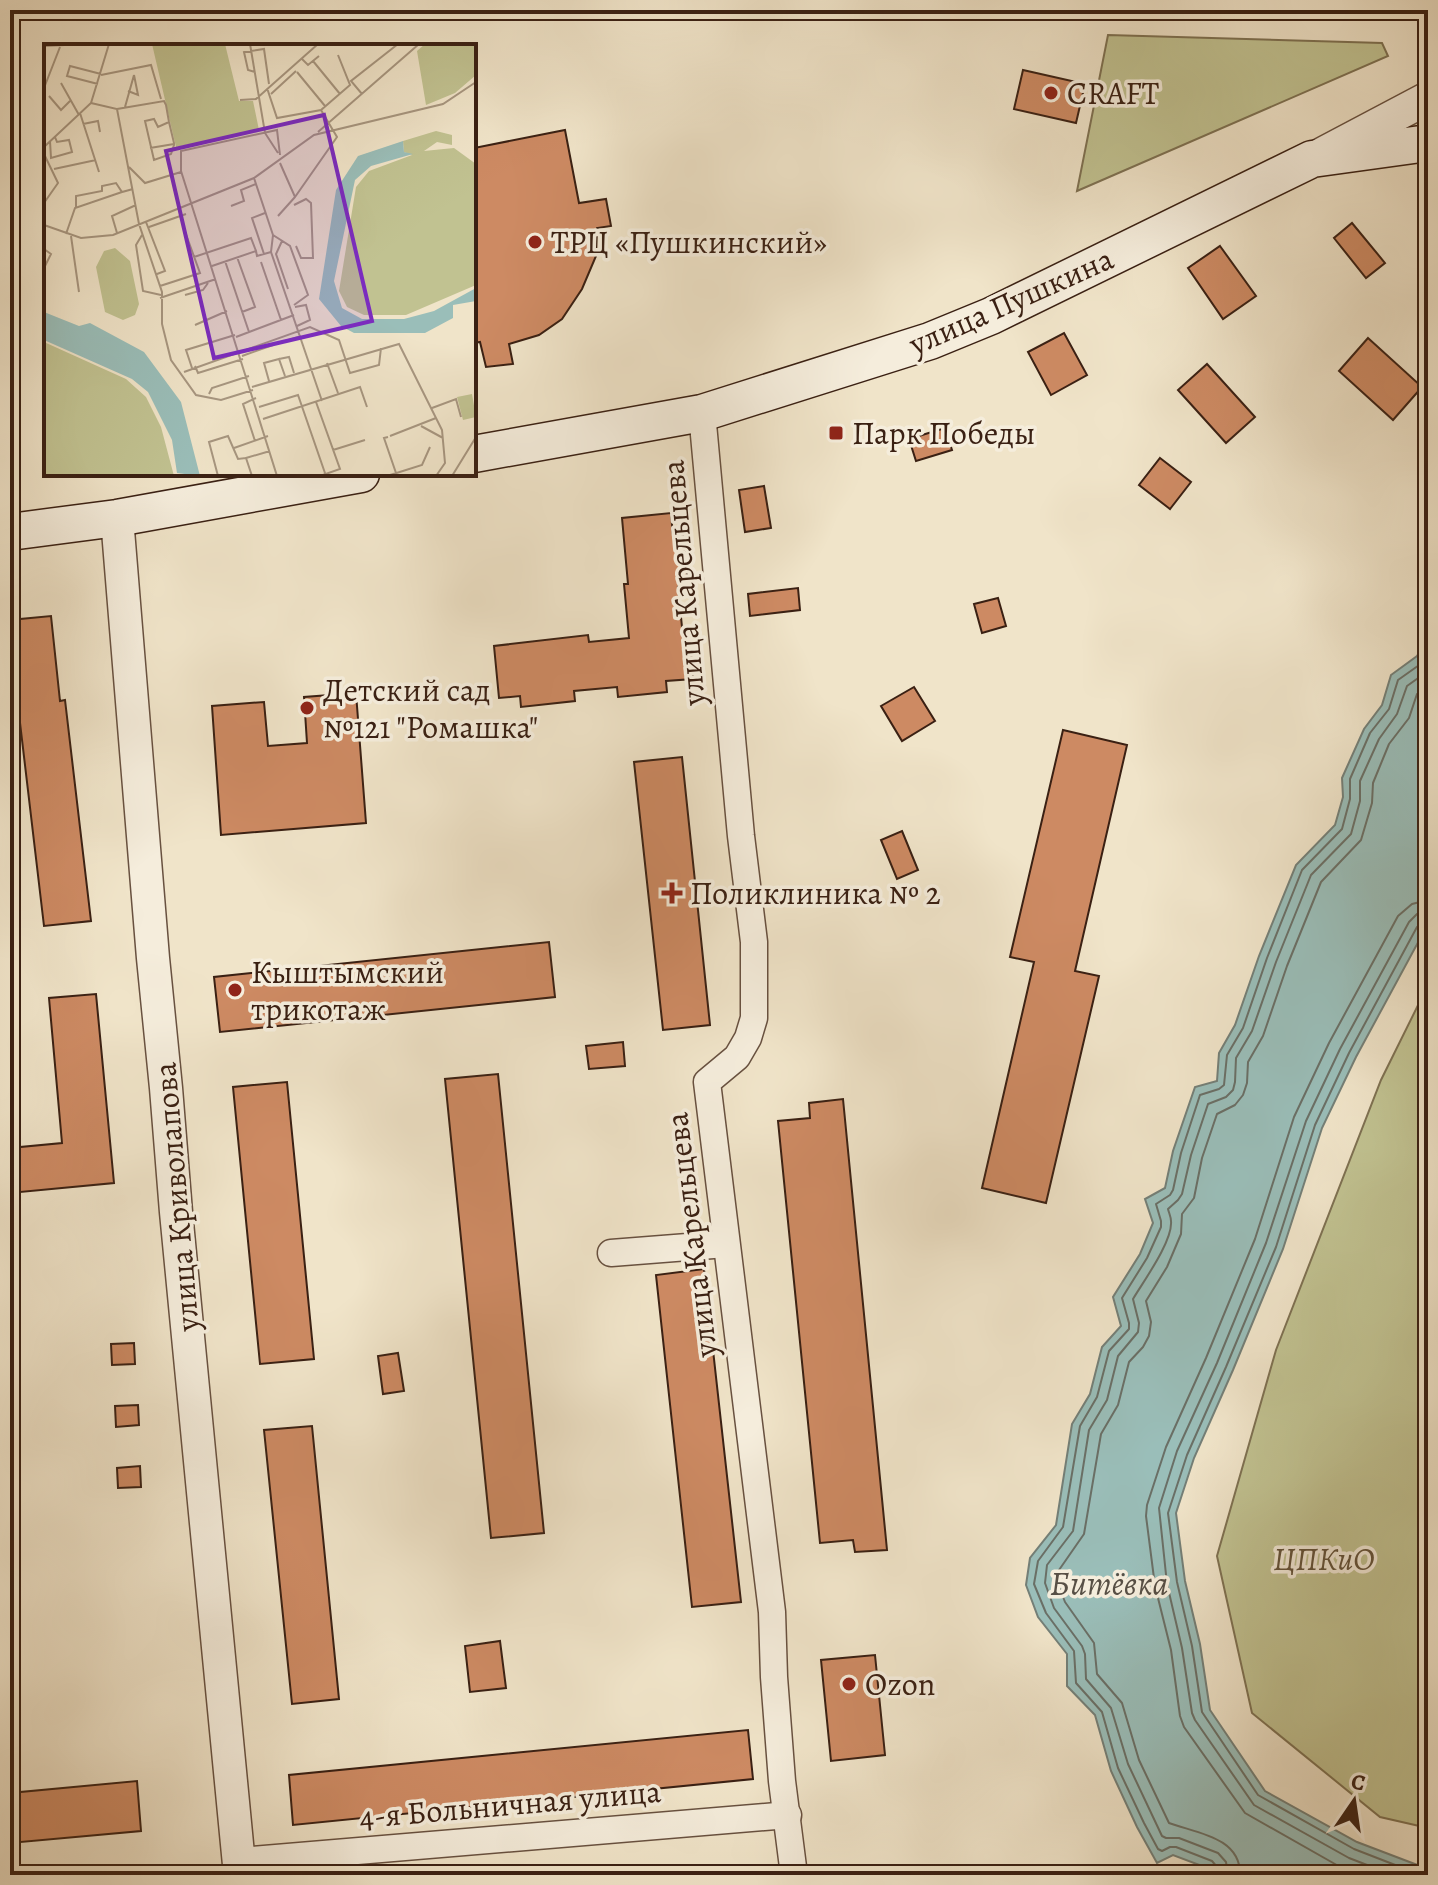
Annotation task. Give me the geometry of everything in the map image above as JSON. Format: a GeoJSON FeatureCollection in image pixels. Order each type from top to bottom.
{"type":"FeatureCollection","features":[{"type":"Feature","properties":{"kind":"main road"},"geometry":{"type":"LineString","coordinates":[[1312,159],[1428,143]]}},
{"type":"Feature","properties":{"kind":"main road","name":"улица Пушкина"},"geometry":{"type":"LineString","coordinates":[[476,454],[702,413],[930,341],[980,321],[1312,159]]}},
{"type":"Feature","properties":{"kind":"main road"},"geometry":{"type":"LineString","coordinates":[[10,532],[117,518],[350,476]]}},
{"type":"Feature","properties":{"kind":"street","name":"улица Пушкина"},"geometry":{"type":"LineString","coordinates":[[1312,159],[1428,98]]}},
{"type":"Feature","properties":{"kind":"street","name":"улица Карельцева"},"geometry":{"type":"LineString","coordinates":[[702,413],[738,808],[754,942],[754,1018],[748,1038],[737,1057],[707,1082],[772,1612],[780,1752],[794,1875]]}},
{"type":"Feature","properties":{"kind":"street","name":"улица Криволапова"},"geometry":{"type":"LineString","coordinates":[[117,518],[153,958],[239,1868]]}},
{"type":"Feature","properties":{"kind":"street"},"geometry":{"type":"LineString","coordinates":[[611,1253],[726,1244]]}},
{"type":"Feature","properties":{"kind":"street","name":"4-я Больничная улица"},"geometry":{"type":"LineString","coordinates":[[239,1868],[788,1815]]}},
{"type":"Feature","properties":{"kind":"green space"},"geometry":{"type":"Polygon","coordinates":[[[1108,35],[1382,43],[1388,56],[1077,191],[1108,35]]]}},
{"type":"Feature","properties":{"kind":"green space","name":"ЦПКиО"},"geometry":{"type":"Polygon","coordinates":[[[1428,985],[1428,1828],[1380,1817],[1252,1713],[1217,1556],[1276,1350],[1381,1080],[1428,985]]]}},
{"type":"Feature","properties":{"kind":"water","name":"Битёвка"},"geometry":{"type":"Polygon","coordinates":[[[1428,638],[1428,924],[1356,1057],[1322,1128],[1283,1249],[1194,1458],[1176,1513],[1185,1581],[1200,1644],[1210,1710],[1265,1791],[1357,1842],[1428,1869],[1428,1875],[1210,1875],[1210,1869],[1173,1855],[1157,1863],[1111,1771],[1095,1715],[1067,1686],[1067,1654],[1038,1617],[1026,1585],[1030,1558],[1056,1525],[1072,1424],[1090,1394],[1102,1347],[1121,1326],[1113,1297],[1140,1254],[1153,1223],[1145,1199],[1165,1188],[1173,1151],[1195,1087],[1217,1081],[1219,1053],[1235,1025],[1296,865],[1335,825],[1343,797],[1342,778],[1364,729],[1382,705],[1391,675],[1417,656],[1428,638]]]}},
{"type":"Feature","properties":{"kind":"building"},"geometry":{"type":"Polygon","coordinates":[[[1023,70],[1085,84],[1076,123],[1014,109],[1023,70]]]}},
{"type":"Feature","properties":{"kind":"building","name":"ТРЦ «Пушкинский»"},"geometry":{"type":"Polygon","coordinates":[[[565,130],[579,203],[606,199],[611,226],[597,228],[596,256],[582,289],[562,319],[539,335],[509,344],[513,364],[486,367],[480,342],[476,343],[476,148],[565,130]]]}},
{"type":"Feature","properties":{"kind":"building"},"geometry":{"type":"Polygon","coordinates":[[[1352,223],[1385,263],[1366,278],[1334,238],[1352,223]]]}},
{"type":"Feature","properties":{"kind":"building"},"geometry":{"type":"Polygon","coordinates":[[[1220,246],[1256,296],[1223,319],[1188,268],[1220,246]]]}},
{"type":"Feature","properties":{"kind":"building"},"geometry":{"type":"Polygon","coordinates":[[[1064,333],[1087,375],[1051,395],[1028,352],[1064,333]]]}},
{"type":"Feature","properties":{"kind":"building"},"geometry":{"type":"Polygon","coordinates":[[[1368,338],[1422,387],[1393,420],[1339,371],[1368,338]]]}},
{"type":"Feature","properties":{"kind":"building"},"geometry":{"type":"Polygon","coordinates":[[[1207,364],[1255,417],[1226,443],[1178,390],[1207,364]]]}},
{"type":"Feature","properties":{"kind":"building"},"geometry":{"type":"Polygon","coordinates":[[[945,428],[952,450],[916,461],[909,439],[945,428]]]}},
{"type":"Feature","properties":{"kind":"building"},"geometry":{"type":"Polygon","coordinates":[[[1160,458],[1191,482],[1170,509],[1139,485],[1160,458]]]}},
{"type":"Feature","properties":{"kind":"building"},"geometry":{"type":"Polygon","coordinates":[[[764,486],[771,528],[745,532],[739,490],[764,486]]]}},
{"type":"Feature","properties":{"kind":"building"},"geometry":{"type":"Polygon","coordinates":[[[671,513],[673,536],[683,535],[688,586],[678,587],[682,627],[694,626],[696,651],[691,651],[693,679],[666,681],[667,692],[618,697],[617,687],[574,691],[575,701],[521,707],[520,696],[499,698],[494,646],[588,635],[589,642],[629,638],[622,518],[671,513]]]}},
{"type":"Feature","properties":{"kind":"building"},"geometry":{"type":"Polygon","coordinates":[[[798,588],[800,610],[750,616],[748,594],[798,588]]]}},
{"type":"Feature","properties":{"kind":"building"},"geometry":{"type":"Polygon","coordinates":[[[998,598],[1006,626],[982,633],[974,604],[998,598]]]}},
{"type":"Feature","properties":{"kind":"building"},"geometry":{"type":"Polygon","coordinates":[[[51,616],[60,701],[65,700],[91,921],[44,926],[14,672],[10,672],[10,620],[51,616]]]}},
{"type":"Feature","properties":{"kind":"building"},"geometry":{"type":"Polygon","coordinates":[[[914,687],[935,721],[902,741],[881,706],[914,687]]]}},
{"type":"Feature","properties":{"kind":"building"},"geometry":{"type":"Polygon","coordinates":[[[356,693],[366,823],[221,835],[212,706],[264,702],[268,746],[307,743],[304,697],[356,693]]]}},
{"type":"Feature","properties":{"kind":"building"},"geometry":{"type":"Polygon","coordinates":[[[1063,730],[1127,745],[1075,971],[1099,976],[1046,1203],[982,1188],[1034,962],[1010,957],[1063,730]]]}},
{"type":"Feature","properties":{"kind":"building","name":"Поликлиника № 2"},"geometry":{"type":"Polygon","coordinates":[[[682,757],[710,1025],[663,1030],[634,762],[682,757]]]}},
{"type":"Feature","properties":{"kind":"building"},"geometry":{"type":"Polygon","coordinates":[[[902,831],[918,870],[897,879],[881,840],[902,831]]]}},
{"type":"Feature","properties":{"kind":"building"},"geometry":{"type":"Polygon","coordinates":[[[549,942],[555,997],[220,1032],[214,977],[549,942]]]}},
{"type":"Feature","properties":{"kind":"building"},"geometry":{"type":"Polygon","coordinates":[[[96,994],[114,1183],[10,1193],[10,1148],[62,1143],[49,998],[96,994]]]}},
{"type":"Feature","properties":{"kind":"building"},"geometry":{"type":"Polygon","coordinates":[[[623,1042],[625,1066],[589,1069],[586,1046],[623,1042]]]}},
{"type":"Feature","properties":{"kind":"building"},"geometry":{"type":"Polygon","coordinates":[[[498,1074],[544,1533],[491,1538],[445,1079],[498,1074]]]}},
{"type":"Feature","properties":{"kind":"building"},"geometry":{"type":"Polygon","coordinates":[[[287,1082],[314,1359],[260,1364],[233,1087],[287,1082]]]}},
{"type":"Feature","properties":{"kind":"building"},"geometry":{"type":"Polygon","coordinates":[[[843,1099],[887,1550],[855,1552],[853,1540],[820,1543],[778,1121],[810,1118],[809,1103],[843,1099]]]}},
{"type":"Feature","properties":{"kind":"building"},"geometry":{"type":"Polygon","coordinates":[[[704,1269],[741,1602],[692,1607],[656,1275],[704,1269]]]}},
{"type":"Feature","properties":{"kind":"building"},"geometry":{"type":"Polygon","coordinates":[[[134,1343],[135,1364],[112,1365],[111,1344],[134,1343]]]}},
{"type":"Feature","properties":{"kind":"building"},"geometry":{"type":"Polygon","coordinates":[[[398,1353],[404,1391],[383,1394],[378,1356],[398,1353]]]}},
{"type":"Feature","properties":{"kind":"building"},"geometry":{"type":"Polygon","coordinates":[[[138,1405],[139,1425],[116,1427],[115,1406],[138,1405]]]}},
{"type":"Feature","properties":{"kind":"building"},"geometry":{"type":"Polygon","coordinates":[[[312,1426],[339,1699],[292,1704],[264,1430],[312,1426]]]}},
{"type":"Feature","properties":{"kind":"building"},"geometry":{"type":"Polygon","coordinates":[[[140,1466],[141,1487],[118,1488],[117,1468],[140,1466]]]}},
{"type":"Feature","properties":{"kind":"building"},"geometry":{"type":"Polygon","coordinates":[[[500,1641],[506,1688],[470,1692],[465,1646],[500,1641]]]}},
{"type":"Feature","properties":{"kind":"building"},"geometry":{"type":"Polygon","coordinates":[[[875,1655],[885,1755],[831,1761],[821,1660],[875,1655]]]}},
{"type":"Feature","properties":{"kind":"building"},"geometry":{"type":"Polygon","coordinates":[[[748,1730],[753,1779],[293,1825],[289,1775],[748,1730]]]}},
{"type":"Feature","properties":{"kind":"building"},"geometry":{"type":"Polygon","coordinates":[[[137,1781],[141,1831],[10,1843],[10,1793],[137,1781]]]}},
{"type":"Feature","properties":{"kind":"place","name":"CRAFT"},"geometry":{"type":"Point","coordinates":[1051,93]}},
{"type":"Feature","properties":{"kind":"place","name":"ТРЦ «Пушкинский»"},"geometry":{"type":"Point","coordinates":[535,242]}},
{"type":"Feature","properties":{"kind":"place","name":"Парк Победы"},"geometry":{"type":"Point","coordinates":[836,433]}},
{"type":"Feature","properties":{"kind":"place","name":"Детский сад №121 \"Ромашка\""},"geometry":{"type":"Point","coordinates":[307,708]}},
{"type":"Feature","properties":{"kind":"place","name":"Поликлиника № 2"},"geometry":{"type":"Point","coordinates":[672,893]}},
{"type":"Feature","properties":{"kind":"place","name":"Кыштымский трикотаж"},"geometry":{"type":"Point","coordinates":[235,990]}},
{"type":"Feature","properties":{"kind":"place","name":"Ozon"},"geometry":{"type":"Point","coordinates":[849,1684]}}]}
